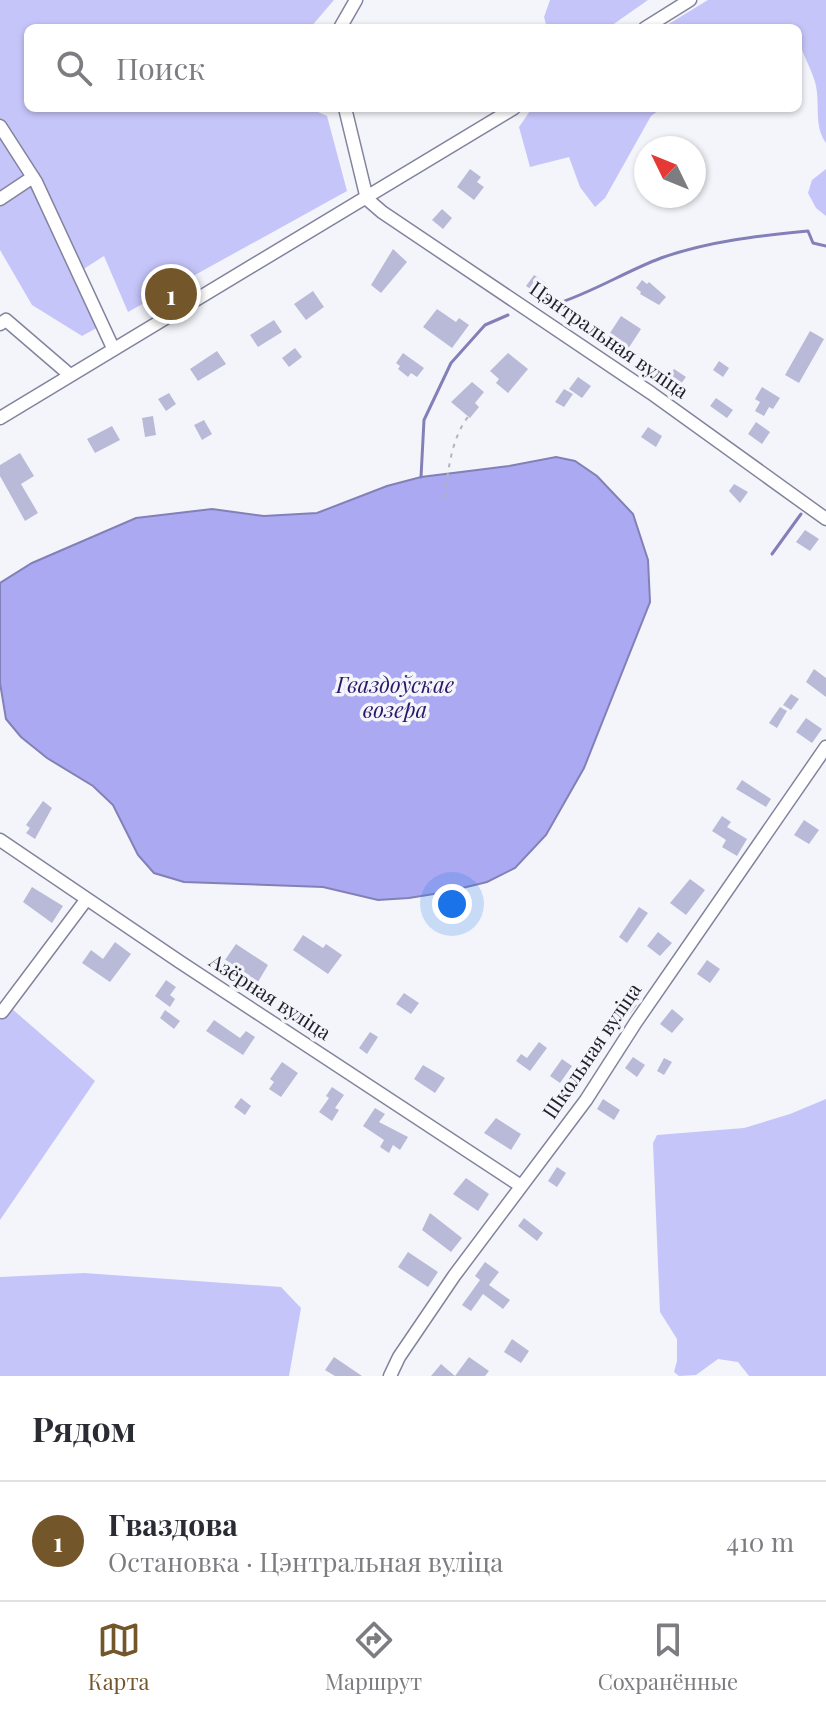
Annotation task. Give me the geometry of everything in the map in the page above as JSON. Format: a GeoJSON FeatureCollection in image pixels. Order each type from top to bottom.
{"type":"FeatureCollection","features":[{"type":"Feature","properties":{"kind":"street"},"geometry":{"type":"LineString","coordinates":[[342,24],[356,0]]}},
{"type":"Feature","properties":{"kind":"street"},"geometry":{"type":"LineString","coordinates":[[651,24],[690,0]]}},
{"type":"Feature","properties":{"kind":"street"},"geometry":{"type":"LineString","coordinates":[[346,112],[367,199]]}},
{"type":"Feature","properties":{"kind":"street"},"geometry":{"type":"LineString","coordinates":[[0,418],[508,112]]}},
{"type":"Feature","properties":{"kind":"street"},"geometry":{"type":"LineString","coordinates":[[0,126],[33,177],[113,348]]}},
{"type":"Feature","properties":{"kind":"street"},"geometry":{"type":"LineString","coordinates":[[0,199],[33,177]]}},
{"type":"Feature","properties":{"kind":"street","name":"Цэнтральная вуліца"},"geometry":{"type":"LineString","coordinates":[[367,199],[651,393],[826,519]]}},
{"type":"Feature","properties":{"kind":"street"},"geometry":{"type":"LineString","coordinates":[[0,324],[6,320],[70,375]]}},
{"type":"Feature","properties":{"kind":"street","name":"Школьная вуліца"},"geometry":{"type":"LineString","coordinates":[[390,1376],[399,1357],[446,1287],[586,1100],[636,1022],[826,747]]}},
{"type":"Feature","properties":{"kind":"street","name":"Азёрная вуліца"},"geometry":{"type":"LineString","coordinates":[[0,840],[86,900],[521,1186]]}},
{"type":"Feature","properties":{"kind":"street"},"geometry":{"type":"LineString","coordinates":[[2,1012],[86,900]]}},
{"type":"Feature","properties":{"kind":"path"},"geometry":{"type":"LineString","coordinates":[[445,497],[448,469],[461,426],[468,417]]}},
{"type":"Feature","properties":{"kind":"shaded area"},"geometry":{"type":"Polygon","coordinates":[[[0,0],[334,0],[313,24],[24,24],[24,112],[318,112],[327,116],[347,191],[128,312],[104,256],[82,270],[102,325],[82,336],[32,305],[0,250],[0,0]]]}},
{"type":"Feature","properties":{"kind":"shaded area"},"geometry":{"type":"Polygon","coordinates":[[[550,0],[648,0],[614,24],[546,24],[544,17],[550,0]]]}},
{"type":"Feature","properties":{"kind":"shaded area"},"geometry":{"type":"Polygon","coordinates":[[[708,0],[826,0],[826,143],[818,121],[815,82],[802,49],[802,24],[669,24],[708,0]]]}},
{"type":"Feature","properties":{"kind":"shaded area"},"geometry":{"type":"Polygon","coordinates":[[[529,112],[656,112],[640,136],[634,136],[634,146],[605,198],[595,207],[580,187],[569,157],[530,167],[519,127],[529,112]]]}},
{"type":"Feature","properties":{"kind":"shaded area"},"geometry":{"type":"Polygon","coordinates":[[[826,169],[826,216],[816,208],[808,193],[812,180],[826,169]]]}},
{"type":"Feature","properties":{"kind":"shaded area"},"geometry":{"type":"Polygon","coordinates":[[[11,1008],[95,1081],[0,1220],[0,1020],[11,1008]]]}},
{"type":"Feature","properties":{"kind":"shaded area"},"geometry":{"type":"Polygon","coordinates":[[[826,1099],[826,1376],[749,1376],[738,1362],[718,1359],[696,1375],[679,1376],[674,1372],[677,1339],[660,1312],[653,1143],[657,1135],[744,1128],[826,1099]]]}},
{"type":"Feature","properties":{"kind":"shaded area"},"geometry":{"type":"Polygon","coordinates":[[[84,1273],[281,1287],[301,1308],[289,1376],[0,1376],[0,1277],[84,1273]]]}},
{"type":"Feature","properties":{"kind":"water","name":"Гваздоўскае возера"},"geometry":{"type":"Polygon","coordinates":[[[556,457],[575,461],[597,476],[633,514],[648,560],[650,602],[584,768],[546,835],[515,868],[487,882],[446,892],[378,900],[323,887],[184,882],[154,873],[138,855],[113,805],[93,786],[47,758],[21,737],[6,719],[0,683],[0,583],[32,563],[136,518],[212,509],[264,516],[317,513],[387,486],[421,477],[556,457]]]}},
{"type":"Feature","properties":{"kind":"building"},"geometry":{"type":"Polygon","coordinates":[[[470,169],[481,177],[477,182],[484,187],[474,200],[457,187],[470,169]]]}},
{"type":"Feature","properties":{"kind":"building"},"geometry":{"type":"Polygon","coordinates":[[[442,209],[452,218],[443,229],[432,220],[442,209]]]}},
{"type":"Feature","properties":{"kind":"building"},"geometry":{"type":"Polygon","coordinates":[[[393,249],[407,262],[381,293],[371,285],[393,249]]]}},
{"type":"Feature","properties":{"kind":"building"},"geometry":{"type":"Polygon","coordinates":[[[534,275],[546,283],[538,294],[526,286],[534,275]]]}},
{"type":"Feature","properties":{"kind":"building"},"geometry":{"type":"Polygon","coordinates":[[[642,280],[647,284],[649,282],[666,297],[659,305],[640,294],[636,288],[642,280]]]}},
{"type":"Feature","properties":{"kind":"building"},"geometry":{"type":"Polygon","coordinates":[[[313,291],[324,307],[306,320],[294,304],[313,291]]]}},
{"type":"Feature","properties":{"kind":"building"},"geometry":{"type":"Polygon","coordinates":[[[437,309],[456,322],[459,318],[469,325],[452,348],[423,327],[437,309]]]}},
{"type":"Feature","properties":{"kind":"building"},"geometry":{"type":"Polygon","coordinates":[[[621,316],[641,329],[628,349],[608,336],[621,316]]]}},
{"type":"Feature","properties":{"kind":"building"},"geometry":{"type":"Polygon","coordinates":[[[274,320],[282,332],[258,347],[250,335],[274,320]]]}},
{"type":"Feature","properties":{"kind":"building"},"geometry":{"type":"Polygon","coordinates":[[[810,331],[824,339],[799,383],[785,375],[810,331]]]}},
{"type":"Feature","properties":{"kind":"building"},"geometry":{"type":"Polygon","coordinates":[[[295,348],[302,357],[289,367],[282,358],[295,348]]]}},
{"type":"Feature","properties":{"kind":"building"},"geometry":{"type":"Polygon","coordinates":[[[217,351],[226,364],[198,381],[190,369],[217,351]]]}},
{"type":"Feature","properties":{"kind":"building"},"geometry":{"type":"Polygon","coordinates":[[[403,353],[424,368],[417,377],[411,373],[408,377],[398,369],[400,366],[396,363],[403,353]]]}},
{"type":"Feature","properties":{"kind":"building"},"geometry":{"type":"Polygon","coordinates":[[[508,353],[528,369],[508,393],[496,383],[499,379],[490,371],[508,353]]]}},
{"type":"Feature","properties":{"kind":"building"},"geometry":{"type":"Polygon","coordinates":[[[719,361],[729,368],[723,377],[713,370],[719,361]]]}},
{"type":"Feature","properties":{"kind":"building"},"geometry":{"type":"Polygon","coordinates":[[[674,369],[686,377],[677,389],[665,381],[674,369]]]}},
{"type":"Feature","properties":{"kind":"building"},"geometry":{"type":"Polygon","coordinates":[[[578,377],[591,386],[582,398],[569,389],[578,377]]]}},
{"type":"Feature","properties":{"kind":"building"},"geometry":{"type":"Polygon","coordinates":[[[472,382],[484,392],[475,403],[479,407],[470,418],[451,402],[472,382]]]}},
{"type":"Feature","properties":{"kind":"building"},"geometry":{"type":"Polygon","coordinates":[[[762,387],[780,398],[764,416],[755,411],[760,402],[755,399],[762,387]]]}},
{"type":"Feature","properties":{"kind":"building"},"geometry":{"type":"Polygon","coordinates":[[[564,389],[573,394],[564,407],[555,402],[564,389]]]}},
{"type":"Feature","properties":{"kind":"building"},"geometry":{"type":"Polygon","coordinates":[[[169,393],[176,404],[166,411],[158,399],[169,393]]]}},
{"type":"Feature","properties":{"kind":"building"},"geometry":{"type":"Polygon","coordinates":[[[716,398],[733,410],[727,418],[710,406],[716,398]]]}},
{"type":"Feature","properties":{"kind":"building"},"geometry":{"type":"Polygon","coordinates":[[[153,416],[156,435],[145,437],[142,418],[153,416]]]}},
{"type":"Feature","properties":{"kind":"building"},"geometry":{"type":"Polygon","coordinates":[[[204,420],[212,434],[202,440],[194,425],[204,420]]]}},
{"type":"Feature","properties":{"kind":"building"},"geometry":{"type":"Polygon","coordinates":[[[756,422],[770,432],[762,444],[748,434],[756,422]]]}},
{"type":"Feature","properties":{"kind":"building"},"geometry":{"type":"Polygon","coordinates":[[[112,426],[120,440],[95,453],[87,439],[112,426]]]}},
{"type":"Feature","properties":{"kind":"building"},"geometry":{"type":"Polygon","coordinates":[[[648,427],[662,436],[656,447],[641,437],[648,427]]]}},
{"type":"Feature","properties":{"kind":"building"},"geometry":{"type":"Polygon","coordinates":[[[20,453],[34,476],[21,484],[38,513],[25,521],[0,476],[0,465],[20,453]]]}},
{"type":"Feature","properties":{"kind":"building"},"geometry":{"type":"Polygon","coordinates":[[[734,484],[748,492],[740,503],[729,491],[734,484]]]}},
{"type":"Feature","properties":{"kind":"building"},"geometry":{"type":"Polygon","coordinates":[[[805,530],[819,539],[810,551],[796,542],[805,530]]]}},
{"type":"Feature","properties":{"kind":"building"},"geometry":{"type":"Polygon","coordinates":[[[814,669],[826,678],[826,697],[806,682],[814,669]]]}},
{"type":"Feature","properties":{"kind":"building"},"geometry":{"type":"Polygon","coordinates":[[[791,694],[799,699],[791,710],[783,705],[791,694]]]}},
{"type":"Feature","properties":{"kind":"building"},"geometry":{"type":"Polygon","coordinates":[[[780,707],[787,711],[777,728],[769,723],[780,707]]]}},
{"type":"Feature","properties":{"kind":"building"},"geometry":{"type":"Polygon","coordinates":[[[806,718],[822,729],[812,743],[796,732],[806,718]]]}},
{"type":"Feature","properties":{"kind":"building"},"geometry":{"type":"Polygon","coordinates":[[[742,780],[771,799],[766,807],[736,789],[742,780]]]}},
{"type":"Feature","properties":{"kind":"building"},"geometry":{"type":"Polygon","coordinates":[[[43,801],[52,808],[35,839],[26,833],[30,828],[26,825],[43,801]]]}},
{"type":"Feature","properties":{"kind":"building"},"geometry":{"type":"Polygon","coordinates":[[[722,816],[731,822],[727,827],[747,839],[737,856],[722,847],[726,840],[712,831],[722,816]]]}},
{"type":"Feature","properties":{"kind":"building"},"geometry":{"type":"Polygon","coordinates":[[[804,820],[819,830],[809,844],[794,835],[804,820]]]}},
{"type":"Feature","properties":{"kind":"building"},"geometry":{"type":"Polygon","coordinates":[[[690,879],[705,890],[686,915],[670,903],[690,879]]]}},
{"type":"Feature","properties":{"kind":"building"},"geometry":{"type":"Polygon","coordinates":[[[32,887],[63,906],[52,923],[23,902],[32,887]]]}},
{"type":"Feature","properties":{"kind":"building"},"geometry":{"type":"Polygon","coordinates":[[[639,907],[648,913],[627,943],[619,937],[639,907]]]}},
{"type":"Feature","properties":{"kind":"building"},"geometry":{"type":"Polygon","coordinates":[[[658,932],[672,943],[660,956],[647,946],[658,932]]]}},
{"type":"Feature","properties":{"kind":"building"},"geometry":{"type":"Polygon","coordinates":[[[303,935],[323,948],[326,944],[342,955],[328,974],[293,950],[303,935]]]}},
{"type":"Feature","properties":{"kind":"building"},"geometry":{"type":"Polygon","coordinates":[[[115,942],[131,954],[110,982],[82,963],[91,950],[103,959],[115,942]]]}},
{"type":"Feature","properties":{"kind":"building"},"geometry":{"type":"Polygon","coordinates":[[[236,944],[268,965],[258,982],[225,960],[236,944]]]}},
{"type":"Feature","properties":{"kind":"building"},"geometry":{"type":"Polygon","coordinates":[[[707,960],[720,969],[710,983],[697,974],[707,960]]]}},
{"type":"Feature","properties":{"kind":"building"},"geometry":{"type":"Polygon","coordinates":[[[166,980],[176,987],[170,995],[175,999],[170,1007],[155,996],[166,980]]]}},
{"type":"Feature","properties":{"kind":"building"},"geometry":{"type":"Polygon","coordinates":[[[404,993],[419,1003],[411,1014],[396,1004],[404,993]]]}},
{"type":"Feature","properties":{"kind":"building"},"geometry":{"type":"Polygon","coordinates":[[[623,996],[637,1005],[630,1014],[617,1005],[623,996]]]}},
{"type":"Feature","properties":{"kind":"building"},"geometry":{"type":"Polygon","coordinates":[[[672,1009],[684,1019],[672,1033],[660,1024],[672,1009]]]}},
{"type":"Feature","properties":{"kind":"building"},"geometry":{"type":"Polygon","coordinates":[[[165,1010],[180,1021],[174,1029],[160,1018],[165,1010]]]}},
{"type":"Feature","properties":{"kind":"building"},"geometry":{"type":"Polygon","coordinates":[[[299,1011],[316,1023],[308,1034],[291,1022],[299,1011]]]}},
{"type":"Feature","properties":{"kind":"building"},"geometry":{"type":"Polygon","coordinates":[[[214,1020],[240,1038],[246,1031],[255,1037],[243,1055],[206,1031],[214,1020]]]}},
{"type":"Feature","properties":{"kind":"building"},"geometry":{"type":"Polygon","coordinates":[[[370,1032],[378,1037],[367,1054],[359,1048],[370,1032]]]}},
{"type":"Feature","properties":{"kind":"building"},"geometry":{"type":"Polygon","coordinates":[[[539,1042],[547,1048],[530,1071],[516,1061],[521,1054],[527,1058],[539,1042]]]}},
{"type":"Feature","properties":{"kind":"building"},"geometry":{"type":"Polygon","coordinates":[[[633,1057],[645,1065],[637,1077],[625,1068],[633,1057]]]}},
{"type":"Feature","properties":{"kind":"building"},"geometry":{"type":"Polygon","coordinates":[[[664,1058],[672,1062],[664,1075],[657,1071],[664,1058]]]}},
{"type":"Feature","properties":{"kind":"building"},"geometry":{"type":"Polygon","coordinates":[[[562,1059],[572,1066],[560,1083],[550,1076],[562,1059]]]}},
{"type":"Feature","properties":{"kind":"building"},"geometry":{"type":"Polygon","coordinates":[[[282,1062],[298,1073],[281,1097],[269,1089],[274,1082],[270,1079],[282,1062]]]}},
{"type":"Feature","properties":{"kind":"building"},"geometry":{"type":"Polygon","coordinates":[[[423,1065],[445,1078],[435,1093],[414,1079],[423,1065]]]}},
{"type":"Feature","properties":{"kind":"building"},"geometry":{"type":"Polygon","coordinates":[[[332,1087],[344,1095],[335,1108],[339,1110],[332,1121],[319,1112],[329,1098],[326,1096],[332,1087]]]}},
{"type":"Feature","properties":{"kind":"building"},"geometry":{"type":"Polygon","coordinates":[[[241,1098],[251,1106],[245,1115],[234,1107],[241,1098]]]}},
{"type":"Feature","properties":{"kind":"building"},"geometry":{"type":"Polygon","coordinates":[[[603,1099],[620,1110],[614,1120],[597,1109],[603,1099]]]}},
{"type":"Feature","properties":{"kind":"building"},"geometry":{"type":"Polygon","coordinates":[[[375,1108],[385,1114],[379,1122],[408,1137],[400,1150],[393,1145],[389,1153],[380,1147],[384,1140],[363,1126],[375,1108]]]}},
{"type":"Feature","properties":{"kind":"building"},"geometry":{"type":"Polygon","coordinates":[[[496,1118],[521,1134],[511,1150],[484,1133],[496,1118]]]}},
{"type":"Feature","properties":{"kind":"building"},"geometry":{"type":"Polygon","coordinates":[[[557,1167],[566,1173],[557,1187],[548,1181],[557,1167]]]}},
{"type":"Feature","properties":{"kind":"building"},"geometry":{"type":"Polygon","coordinates":[[[466,1178],[489,1194],[478,1211],[453,1194],[466,1178]]]}},
{"type":"Feature","properties":{"kind":"building"},"geometry":{"type":"Polygon","coordinates":[[[430,1213],[462,1238],[451,1252],[422,1230],[430,1213]]]}},
{"type":"Feature","properties":{"kind":"building"},"geometry":{"type":"Polygon","coordinates":[[[524,1218],[543,1233],[537,1241],[518,1226],[524,1218]]]}},
{"type":"Feature","properties":{"kind":"building"},"geometry":{"type":"Polygon","coordinates":[[[408,1252],[438,1272],[428,1287],[398,1267],[408,1252]]]}},
{"type":"Feature","properties":{"kind":"building"},"geometry":{"type":"Polygon","coordinates":[[[485,1262],[499,1272],[489,1285],[510,1300],[503,1309],[483,1294],[471,1311],[462,1305],[480,1280],[475,1276],[485,1262]]]}},
{"type":"Feature","properties":{"kind":"building"},"geometry":{"type":"Polygon","coordinates":[[[512,1339],[529,1351],[521,1363],[504,1352],[512,1339]]]}},
{"type":"Feature","properties":{"kind":"building"},"geometry":{"type":"Polygon","coordinates":[[[334,1357],[362,1376],[335,1376],[325,1370],[334,1357]]]}},
{"type":"Feature","properties":{"kind":"building"},"geometry":{"type":"Polygon","coordinates":[[[469,1357],[489,1371],[485,1376],[455,1376],[469,1357]]]}},
{"type":"Feature","properties":{"kind":"building"},"geometry":{"type":"Polygon","coordinates":[[[441,1364],[455,1376],[431,1376],[441,1364]]]}},
{"type":"Feature","properties":{"kind":"waterway"},"geometry":{"type":"LineString","coordinates":[[553,305],[661,258],[715,243],[808,231],[813,243],[826,246]]}},
{"type":"Feature","properties":{"kind":"waterway"},"geometry":{"type":"LineString","coordinates":[[421,477],[424,420],[451,363],[485,325],[508,315]]}},
{"type":"Feature","properties":{"kind":"waterway"},"geometry":{"type":"LineString","coordinates":[[772,554],[801,514]]}},
{"type":"Feature","properties":{"kind":"place","name":"Гваздова"},"geometry":{"type":"Point","coordinates":[171,294]}}]}
